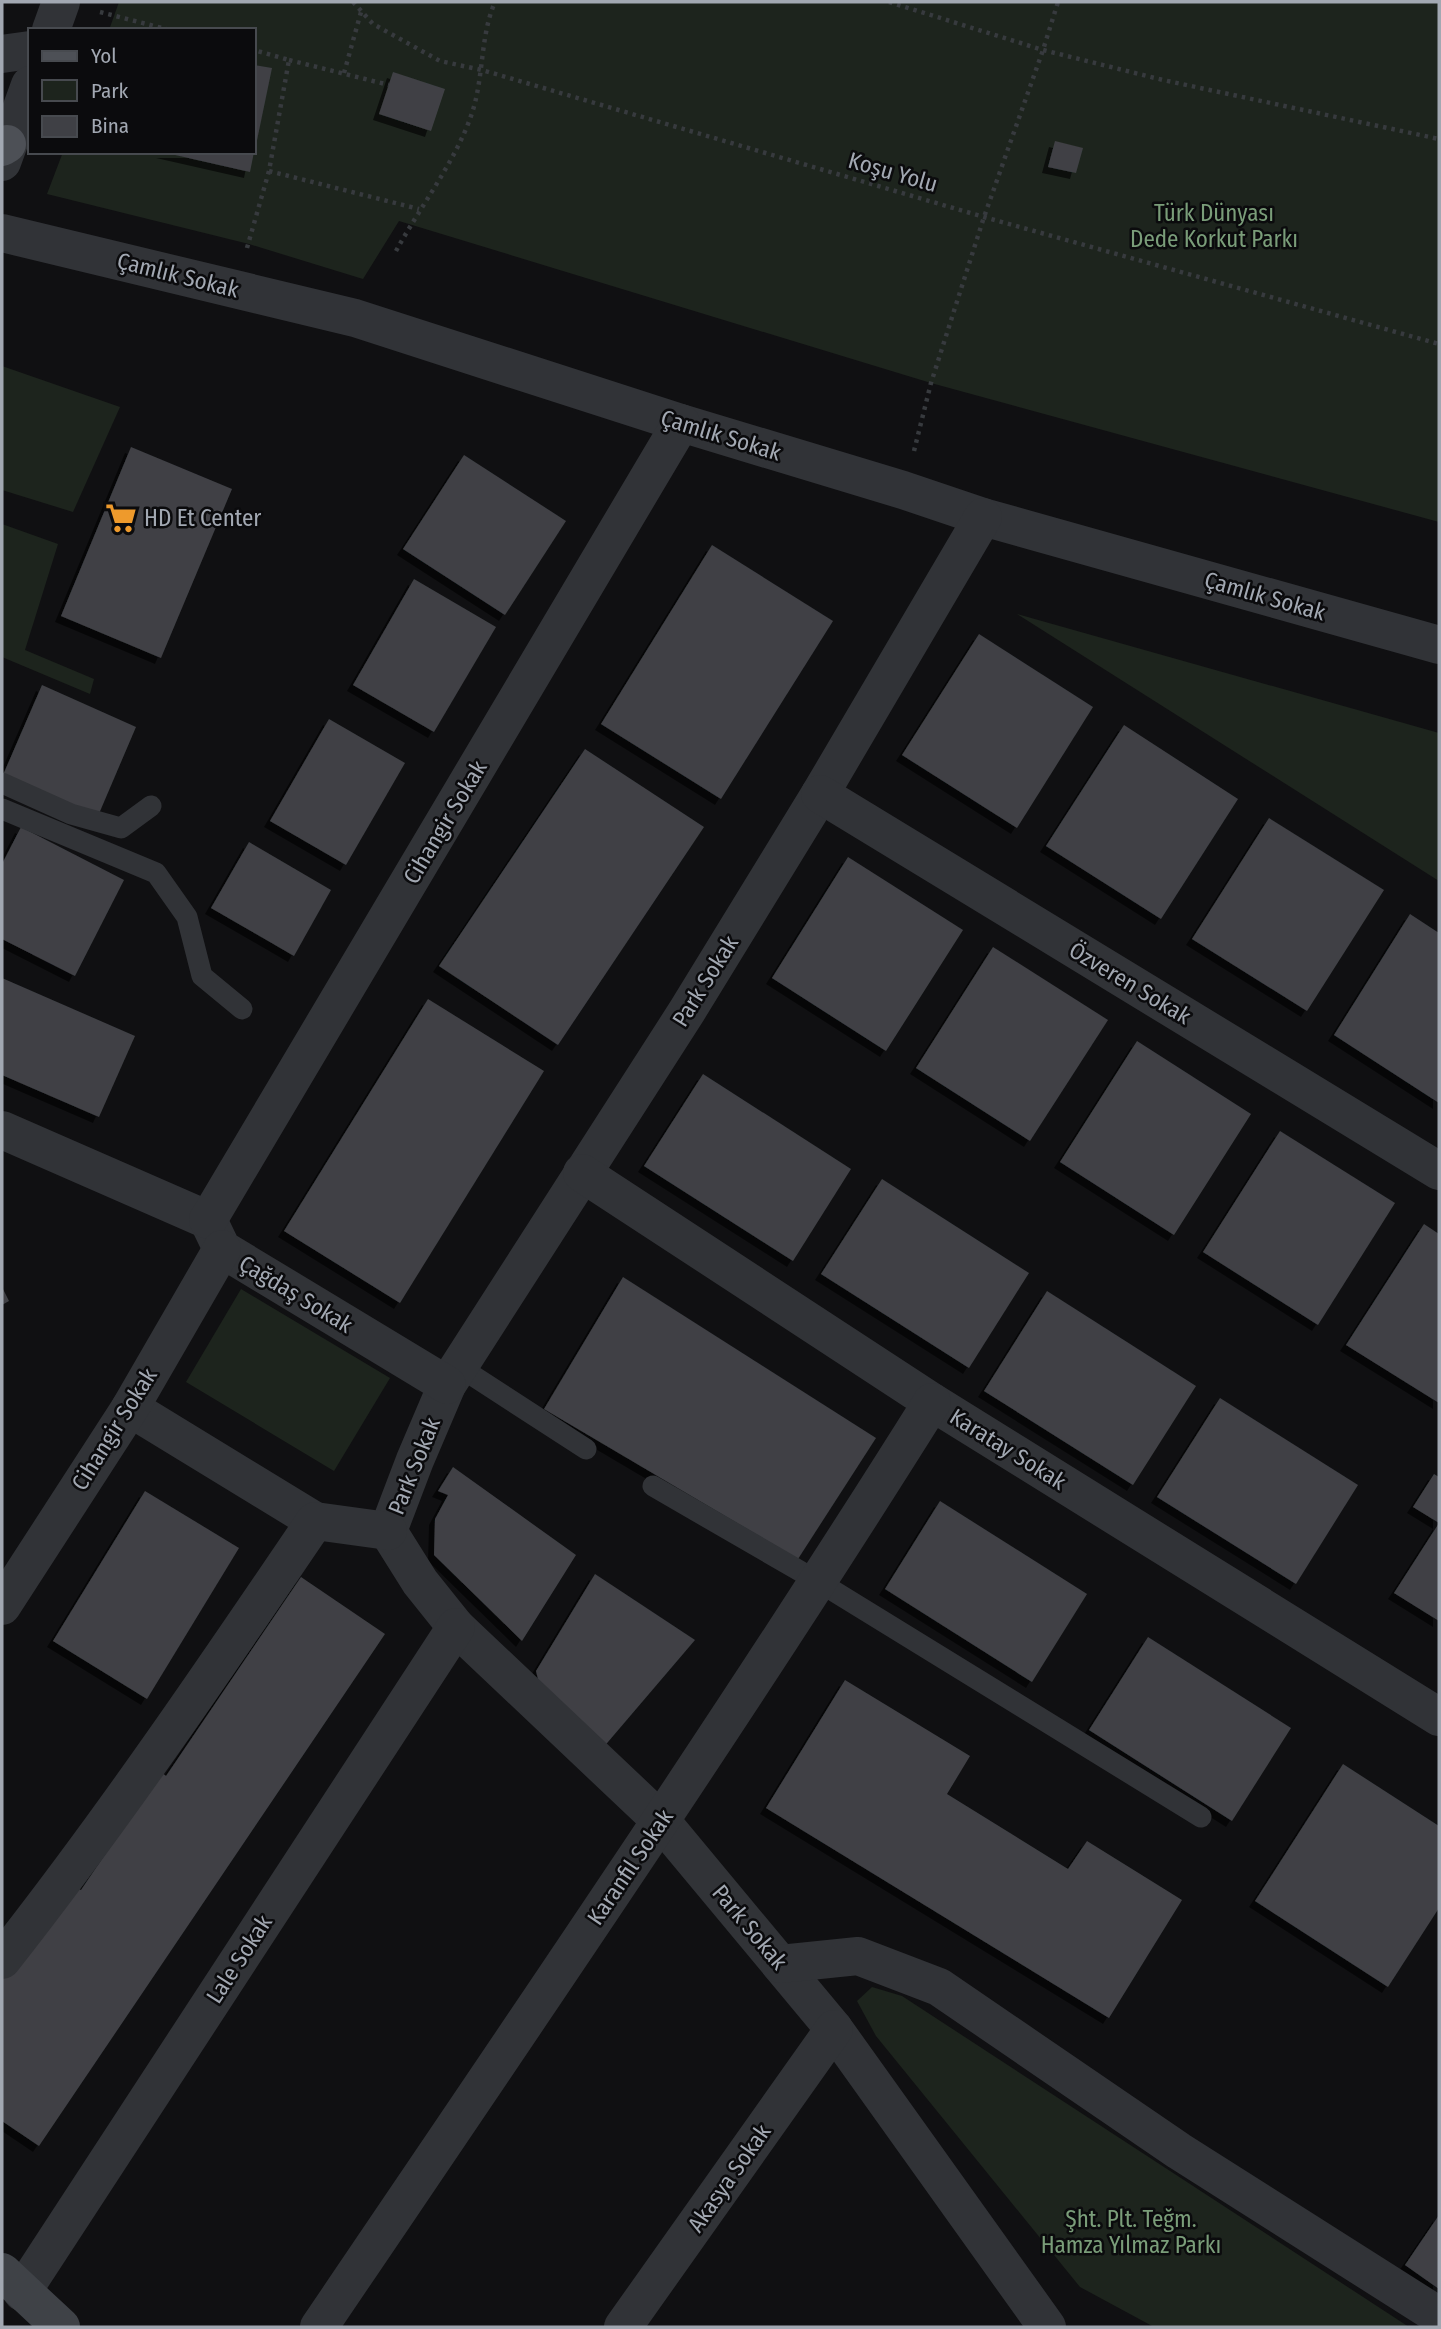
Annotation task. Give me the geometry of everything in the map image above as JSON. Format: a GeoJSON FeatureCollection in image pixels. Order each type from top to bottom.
{"type":"FeatureCollection","features":[{"type":"Feature","properties":{"kind":"main road"},"geometry":{"type":"LineString","coordinates":[[12,2282],[61,2327]]}},
{"type":"Feature","properties":{"kind":"street"},"geometry":{"type":"LineString","coordinates":[[53,28],[76,6]]}},
{"type":"Feature","properties":{"kind":"street"},"geometry":{"type":"LineString","coordinates":[[2,54],[28,50]]}},
{"type":"Feature","properties":{"kind":"street"},"geometry":{"type":"LineString","coordinates":[[4,151],[28,90]]}},
{"type":"Feature","properties":{"kind":"street","name":"Çamlık Sokak"},"geometry":{"type":"LineString","coordinates":[[2,233],[355,318],[983,517],[1439,645]]}},
{"type":"Feature","properties":{"kind":"street","name":"Cihangir Sokak"},"geometry":{"type":"LineString","coordinates":[[2,1606],[130,1408],[215,1235],[681,423]]}},
{"type":"Feature","properties":{"kind":"street","name":"Park Sokak"},"geometry":{"type":"LineString","coordinates":[[983,517],[820,794],[694,1000],[452,1376],[415,1460],[388,1531],[420,1582],[456,1627],[661,1821],[834,2029],[1047,2327]]}},
{"type":"Feature","properties":{"kind":"street","name":"Özveren Sokak"},"geometry":{"type":"LineString","coordinates":[[820,794],[1439,1171]]}},
{"type":"Feature","properties":{"kind":"street","name":"Çağdaş Sokak"},"geometry":{"type":"LineString","coordinates":[[2,1130],[215,1235],[452,1376]]}},
{"type":"Feature","properties":{"kind":"street","name":"Karatay Sokak"},"geometry":{"type":"LineString","coordinates":[[582,1173],[932,1402],[1439,1717]]}},
{"type":"Feature","properties":{"kind":"street","name":"Karanfil Sokak"},"geometry":{"type":"LineString","coordinates":[[319,2327],[661,1821],[819,1582],[932,1402]]}},
{"type":"Feature","properties":{"kind":"street"},"geometry":{"type":"LineString","coordinates":[[130,1408],[315,1521],[388,1531]]}},
{"type":"Feature","properties":{"kind":"street"},"geometry":{"type":"LineString","coordinates":[[2,1960],[64,1881],[176,1725],[315,1521]]}},
{"type":"Feature","properties":{"kind":"street","name":"Lale Sokak"},"geometry":{"type":"LineString","coordinates":[[12,2282],[456,1627]]}},
{"type":"Feature","properties":{"kind":"street"},"geometry":{"type":"LineString","coordinates":[[780,1964],[858,1956],[939,1987],[1179,2151],[1439,2316]]}},
{"type":"Feature","properties":{"kind":"street","name":"Akasya Sokak"},"geometry":{"type":"LineString","coordinates":[[623,2327],[834,2029]]}},
{"type":"Feature","properties":{"kind":"lane"},"geometry":{"type":"LineString","coordinates":[[2,783],[71,814],[121,828],[151,806]]}},
{"type":"Feature","properties":{"kind":"lane"},"geometry":{"type":"LineString","coordinates":[[2,809],[156,873],[187,917],[202,976],[242,1009]]}},
{"type":"Feature","properties":{"kind":"lane"},"geometry":{"type":"LineString","coordinates":[[452,1376],[586,1449]]}},
{"type":"Feature","properties":{"kind":"lane"},"geometry":{"type":"LineString","coordinates":[[653,1486],[819,1582],[1201,1817]]}},
{"type":"Feature","properties":{"kind":"path","name":"Koşu Yolu"},"geometry":{"type":"LineString","coordinates":[[353,2],[373,24],[440,61],[482,70],[984,217],[1439,344]]}},
{"type":"Feature","properties":{"kind":"path"},"geometry":{"type":"LineString","coordinates":[[396,251],[453,154],[472,113],[482,70],[487,19],[495,2]]}},
{"type":"Feature","properties":{"kind":"path"},"geometry":{"type":"LineString","coordinates":[[889,2],[1043,50],[1163,80],[1439,139]]}},
{"type":"Feature","properties":{"kind":"path"},"geometry":{"type":"LineString","coordinates":[[903,490],[931,383],[984,217],[1058,2]]}},
{"type":"Feature","properties":{"kind":"path"},"geometry":{"type":"LineString","coordinates":[[76,6],[162,28]]}},
{"type":"Feature","properties":{"kind":"path"},"geometry":{"type":"LineString","coordinates":[[344,74],[361,11]]}},
{"type":"Feature","properties":{"kind":"path"},"geometry":{"type":"LineString","coordinates":[[256,51],[388,85]]}},
{"type":"Feature","properties":{"kind":"path"},"geometry":{"type":"LineString","coordinates":[[230,288],[249,244],[269,171],[289,60]]}},
{"type":"Feature","properties":{"kind":"path"},"geometry":{"type":"LineString","coordinates":[[269,171],[419,209]]}},
{"type":"Feature","properties":{"kind":"green space","name":"Türk Dünyası Dede Korkut Parkı"},"geometry":{"type":"Polygon","coordinates":[[[119,2],[1439,2],[1439,522],[931,383],[399,221],[363,279],[249,244],[47,194],[62,154],[256,154],[256,28],[110,28],[119,2]]]}},
{"type":"Feature","properties":{"kind":"green space"},"geometry":{"type":"Polygon","coordinates":[[[2,366],[120,407],[73,512],[2,490],[2,366]]]}},
{"type":"Feature","properties":{"kind":"green space"},"geometry":{"type":"Polygon","coordinates":[[[2,524],[58,544],[25,650],[94,679],[90,694],[2,657],[2,524]]]}},
{"type":"Feature","properties":{"kind":"green space"},"geometry":{"type":"Polygon","coordinates":[[[1017,614],[1439,733],[1439,881],[1017,614]]]}},
{"type":"Feature","properties":{"kind":"green space"},"geometry":{"type":"Polygon","coordinates":[[[241,1289],[390,1378],[334,1471],[186,1382],[241,1289]]]}},
{"type":"Feature","properties":{"kind":"green space","name":"Şht. Plt. Teğm. Hamza Yılmaz Parkı"},"geometry":{"type":"Polygon","coordinates":[[[872,1987],[902,1996],[1409,2327],[1154,2327],[1080,2287],[876,2036],[857,2001],[872,1987]]]}},
{"type":"Feature","properties":{"kind":"building"},"geometry":{"type":"Polygon","coordinates":[[[256,65],[272,68],[256,145],[256,65]]]}},
{"type":"Feature","properties":{"kind":"building"},"geometry":{"type":"Polygon","coordinates":[[[393,72],[445,89],[431,131],[379,114],[393,72]]]}},
{"type":"Feature","properties":{"kind":"building","name":"Türk Dünyası Dede Korkut Parkı"},"geometry":{"type":"Polygon","coordinates":[[[1055,141],[1083,148],[1076,173],[1048,167],[1055,141]]]}},
{"type":"Feature","properties":{"kind":"building"},"geometry":{"type":"Polygon","coordinates":[[[171,154],[254,154],[250,172],[171,154]]]}},
{"type":"Feature","properties":{"kind":"building"},"geometry":{"type":"Polygon","coordinates":[[[131,447],[232,489],[161,658],[61,616],[131,447]]]}},
{"type":"Feature","properties":{"kind":"building"},"geometry":{"type":"Polygon","coordinates":[[[464,455],[566,521],[505,615],[403,549],[464,455]]]}},
{"type":"Feature","properties":{"kind":"building"},"geometry":{"type":"Polygon","coordinates":[[[712,545],[833,621],[721,799],[601,724],[712,545]]]}},
{"type":"Feature","properties":{"kind":"building"},"geometry":{"type":"Polygon","coordinates":[[[414,579],[496,627],[434,732],[353,685],[414,579]]]}},
{"type":"Feature","properties":{"kind":"building"},"geometry":{"type":"Polygon","coordinates":[[[979,634],[1093,707],[1017,828],[902,755],[979,634]]]}},
{"type":"Feature","properties":{"kind":"building"},"geometry":{"type":"Polygon","coordinates":[[[42,685],[136,727],[98,816],[3,775],[42,685]]]}},
{"type":"Feature","properties":{"kind":"building"},"geometry":{"type":"Polygon","coordinates":[[[329,719],[405,763],[346,865],[270,821],[329,719]]]}},
{"type":"Feature","properties":{"kind":"building"},"geometry":{"type":"Polygon","coordinates":[[[1124,725],[1238,799],[1161,919],[1046,846],[1124,725]]]}},
{"type":"Feature","properties":{"kind":"building"},"geometry":{"type":"Polygon","coordinates":[[[585,749],[704,827],[558,1045],[439,966],[585,749]]]}},
{"type":"Feature","properties":{"kind":"building"},"geometry":{"type":"Polygon","coordinates":[[[1269,818],[1384,890],[1307,1011],[1192,939],[1269,818]]]}},
{"type":"Feature","properties":{"kind":"building"},"geometry":{"type":"Polygon","coordinates":[[[21,827],[124,880],[75,976],[2,939],[2,864],[21,827]]]}},
{"type":"Feature","properties":{"kind":"building"},"geometry":{"type":"Polygon","coordinates":[[[249,842],[331,890],[294,956],[211,908],[249,842]]]}},
{"type":"Feature","properties":{"kind":"building"},"geometry":{"type":"Polygon","coordinates":[[[848,857],[963,930],[886,1051],[772,978],[848,857]]]}},
{"type":"Feature","properties":{"kind":"building"},"geometry":{"type":"Polygon","coordinates":[[[1410,914],[1439,933],[1439,1103],[1334,1035],[1410,914]]]}},
{"type":"Feature","properties":{"kind":"building"},"geometry":{"type":"Polygon","coordinates":[[[993,947],[1108,1020],[1030,1141],[916,1068],[993,947]]]}},
{"type":"Feature","properties":{"kind":"building"},"geometry":{"type":"Polygon","coordinates":[[[2,978],[135,1036],[99,1117],[2,1075],[2,978]]]}},
{"type":"Feature","properties":{"kind":"building"},"geometry":{"type":"Polygon","coordinates":[[[428,999],[544,1071],[400,1303],[284,1231],[428,999]]]}},
{"type":"Feature","properties":{"kind":"building"},"geometry":{"type":"Polygon","coordinates":[[[1137,1041],[1251,1114],[1174,1235],[1060,1162],[1137,1041]]]}},
{"type":"Feature","properties":{"kind":"building"},"geometry":{"type":"Polygon","coordinates":[[[703,1074],[851,1169],[793,1261],[644,1166],[703,1074]]]}},
{"type":"Feature","properties":{"kind":"building"},"geometry":{"type":"Polygon","coordinates":[[[1280,1131],[1395,1203],[1318,1325],[1203,1252],[1280,1131]]]}},
{"type":"Feature","properties":{"kind":"building"},"geometry":{"type":"Polygon","coordinates":[[[882,1179],[1029,1273],[969,1368],[821,1274],[882,1179]]]}},
{"type":"Feature","properties":{"kind":"building"},"geometry":{"type":"Polygon","coordinates":[[[1424,1224],[1439,1234],[1439,1403],[1346,1345],[1424,1224]]]}},
{"type":"Feature","properties":{"kind":"building"},"geometry":{"type":"Polygon","coordinates":[[[623,1277],[876,1438],[798,1559],[544,1409],[623,1277]]]}},
{"type":"Feature","properties":{"kind":"building"},"geometry":{"type":"Polygon","coordinates":[[[2,1287],[9,1301],[2,1305],[2,1287]]]}},
{"type":"Feature","properties":{"kind":"building"},"geometry":{"type":"Polygon","coordinates":[[[1047,1291],[1196,1386],[1133,1485],[984,1391],[1047,1291]]]}},
{"type":"Feature","properties":{"kind":"building"},"geometry":{"type":"Polygon","coordinates":[[[1220,1398],[1358,1485],[1296,1584],[1157,1497],[1220,1398]]]}},
{"type":"Feature","properties":{"kind":"building"},"geometry":{"type":"Polygon","coordinates":[[[453,1467],[576,1555],[522,1641],[434,1555],[435,1519],[448,1495],[438,1491],[453,1467]]]}},
{"type":"Feature","properties":{"kind":"building"},"geometry":{"type":"Polygon","coordinates":[[[1434,1474],[1439,1477],[1439,1523],[1413,1507],[1434,1474]]]}},
{"type":"Feature","properties":{"kind":"building"},"geometry":{"type":"Polygon","coordinates":[[[145,1491],[239,1548],[147,1699],[53,1641],[145,1491]]]}},
{"type":"Feature","properties":{"kind":"building"},"geometry":{"type":"Polygon","coordinates":[[[940,1501],[1087,1594],[1032,1682],[885,1589],[940,1501]]]}},
{"type":"Feature","properties":{"kind":"building"},"geometry":{"type":"Polygon","coordinates":[[[1439,1523],[1439,1621],[1394,1593],[1439,1523]]]}},
{"type":"Feature","properties":{"kind":"building"},"geometry":{"type":"Polygon","coordinates":[[[595,1574],[695,1640],[602,1749],[544,1703],[536,1671],[595,1574]]]}},
{"type":"Feature","properties":{"kind":"building"},"geometry":{"type":"Polygon","coordinates":[[[301,1577],[385,1634],[39,2146],[2,2121],[2,1971],[71,1887],[81,1890],[161,1772],[166,1776],[301,1577]]]}},
{"type":"Feature","properties":{"kind":"building"},"geometry":{"type":"Polygon","coordinates":[[[1148,1637],[1291,1728],[1232,1821],[1089,1730],[1148,1637]]]}},
{"type":"Feature","properties":{"kind":"building"},"geometry":{"type":"Polygon","coordinates":[[[845,1680],[970,1756],[947,1794],[1068,1869],[1087,1841],[1182,1900],[1109,2018],[766,1808],[845,1680]]]}},
{"type":"Feature","properties":{"kind":"building"},"geometry":{"type":"Polygon","coordinates":[[[1343,1764],[1439,1826],[1439,1908],[1388,1987],[1255,1901],[1343,1764]]]}},
{"type":"Feature","properties":{"kind":"building"},"geometry":{"type":"Polygon","coordinates":[[[1439,2215],[1439,2289],[1405,2265],[1439,2215]]]}},
{"type":"Feature","properties":{"kind":"place","name":"HD Et Center"},"geometry":{"type":"Point","coordinates":[121,518]}}]}
